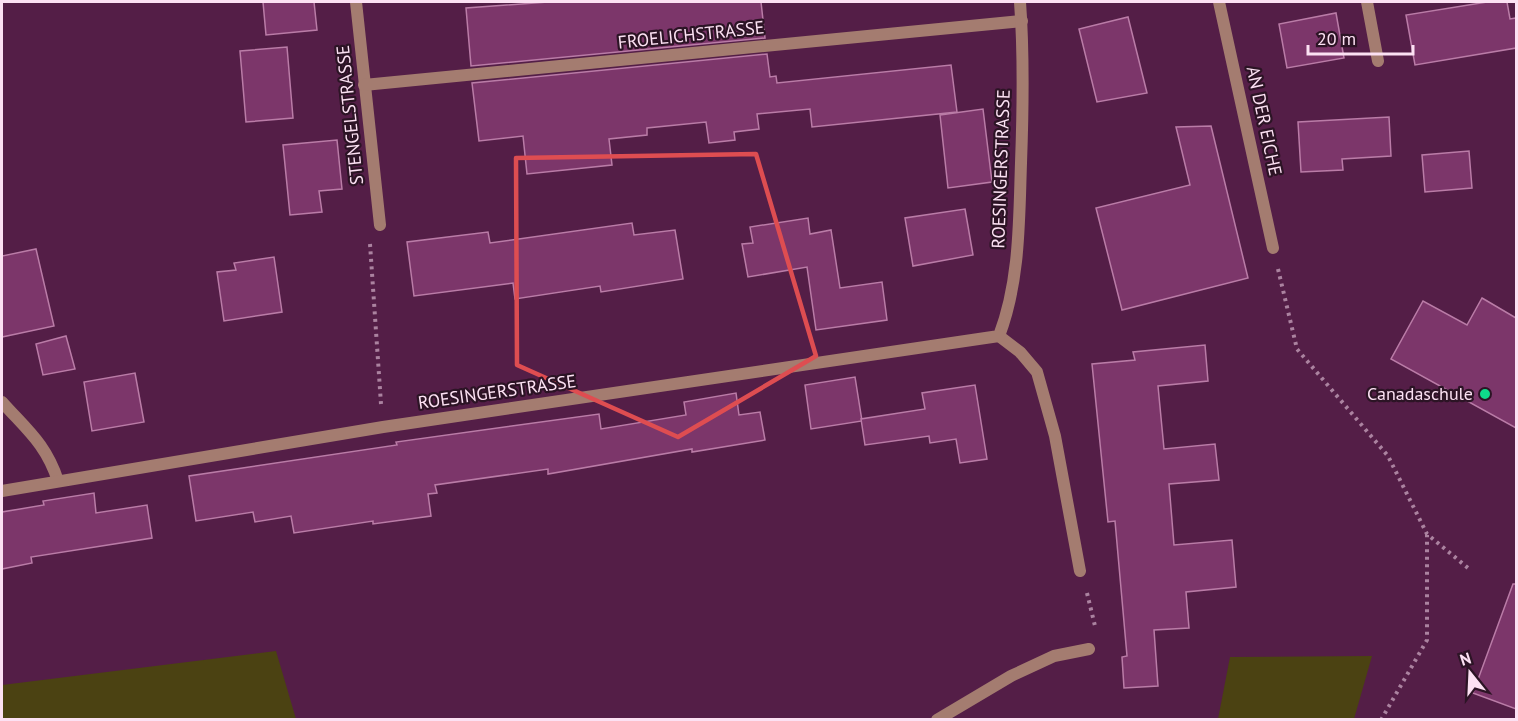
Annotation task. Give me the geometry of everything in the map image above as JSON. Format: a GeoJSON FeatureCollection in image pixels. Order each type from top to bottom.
{"type":"FeatureCollection","features":[{"type":"Feature","properties":{"kind":"street","name":"STENGELSTRASSE"},"geometry":{"type":"LineString","coordinates":[[356,2],[380,225]]}},
{"type":"Feature","properties":{"kind":"street","name":"ROESINGERSTRASSE"},"geometry":{"type":"LineString","coordinates":[[2,491],[383,427],[999,336],[1010,306],[1015,277],[1022,121],[1020,2]]}},
{"type":"Feature","properties":{"kind":"street","name":"AN DER EICHE"},"geometry":{"type":"LineString","coordinates":[[1219,2],[1273,248]]}},
{"type":"Feature","properties":{"kind":"street"},"geometry":{"type":"LineString","coordinates":[[1367,2],[1378,62]]}},
{"type":"Feature","properties":{"kind":"street","name":"FROELICHSTRASSE"},"geometry":{"type":"LineString","coordinates":[[364,85],[1022,21]]}},
{"type":"Feature","properties":{"kind":"street"},"geometry":{"type":"LineString","coordinates":[[999,336],[1020,352],[1037,372],[1055,436],[1080,571]]}},
{"type":"Feature","properties":{"kind":"street"},"geometry":{"type":"LineString","coordinates":[[2,402],[42,445],[50,457],[58,481]]}},
{"type":"Feature","properties":{"kind":"street"},"geometry":{"type":"LineString","coordinates":[[937,720],[1011,676],[1054,656],[1089,649]]}},
{"type":"Feature","properties":{"kind":"path"},"geometry":{"type":"LineString","coordinates":[[1273,248],[1296,349],[1388,456],[1426,534],[1468,568]]}},
{"type":"Feature","properties":{"kind":"path"},"geometry":{"type":"LineString","coordinates":[[370,271],[383,427]]}},
{"type":"Feature","properties":{"kind":"path"},"geometry":{"type":"LineString","coordinates":[[1381,720],[1427,640],[1426,534]]}},
{"type":"Feature","properties":{"kind":"path"},"geometry":{"type":"LineString","coordinates":[[1080,571],[1096,632],[1089,649]]}},
{"type":"Feature","properties":{"kind":"highlighted area"},"geometry":{"type":"Polygon","coordinates":[[[756,154],[816,356],[678,437],[517,365],[516,158],[756,154]]]}},
{"type":"Feature","properties":{"kind":"shaded area"},"geometry":{"type":"Polygon","coordinates":[[[276,651],[296,719],[2,719],[2,685],[276,651]]]}},
{"type":"Feature","properties":{"kind":"shaded area"},"geometry":{"type":"Polygon","coordinates":[[[1372,656],[1354,719],[1218,719],[1230,657],[1372,656]]]}},
{"type":"Feature","properties":{"kind":"building"},"geometry":{"type":"Polygon","coordinates":[[[263,2],[314,2],[317,30],[266,35],[263,2]]]}},
{"type":"Feature","properties":{"kind":"building"},"geometry":{"type":"Polygon","coordinates":[[[548,2],[761,2],[765,38],[471,66],[466,8],[548,2]]]}},
{"type":"Feature","properties":{"kind":"building"},"geometry":{"type":"Polygon","coordinates":[[[1487,2],[1507,2],[1510,19],[1516,18],[1516,48],[1415,65],[1406,15],[1487,2]]]}},
{"type":"Feature","properties":{"kind":"building"},"geometry":{"type":"Polygon","coordinates":[[[1336,13],[1344,58],[1287,68],[1279,24],[1336,13]]]}},
{"type":"Feature","properties":{"kind":"building"},"geometry":{"type":"Polygon","coordinates":[[[1128,17],[1147,93],[1097,102],[1079,29],[1128,17]]]}},
{"type":"Feature","properties":{"kind":"building"},"geometry":{"type":"Polygon","coordinates":[[[287,47],[293,118],[246,122],[240,51],[287,47]]]}},
{"type":"Feature","properties":{"kind":"building"},"geometry":{"type":"Polygon","coordinates":[[[767,54],[770,77],[776,76],[777,83],[951,65],[957,112],[812,127],[810,109],[757,114],[759,129],[734,132],[735,140],[709,143],[706,122],[647,128],[647,135],[609,139],[612,165],[527,174],[523,136],[479,141],[472,83],[767,54]]]}},
{"type":"Feature","properties":{"kind":"building"},"geometry":{"type":"Polygon","coordinates":[[[983,109],[992,182],[948,188],[940,115],[983,109]]]}},
{"type":"Feature","properties":{"kind":"building"},"geometry":{"type":"Polygon","coordinates":[[[1389,117],[1391,156],[1342,159],[1343,170],[1301,172],[1298,122],[1389,117]]]}},
{"type":"Feature","properties":{"kind":"building"},"geometry":{"type":"Polygon","coordinates":[[[1211,126],[1248,278],[1122,310],[1096,208],[1190,185],[1176,127],[1211,126]]]}},
{"type":"Feature","properties":{"kind":"building"},"geometry":{"type":"Polygon","coordinates":[[[337,140],[342,189],[319,191],[322,212],[290,215],[283,145],[337,140]]]}},
{"type":"Feature","properties":{"kind":"building"},"geometry":{"type":"Polygon","coordinates":[[[1469,151],[1472,188],[1425,192],[1422,155],[1469,151]]]}},
{"type":"Feature","properties":{"kind":"building"},"geometry":{"type":"Polygon","coordinates":[[[965,209],[973,255],[913,266],[905,218],[965,209]]]}},
{"type":"Feature","properties":{"kind":"building"},"geometry":{"type":"Polygon","coordinates":[[[808,218],[810,234],[831,230],[840,288],[882,282],[887,320],[816,330],[807,267],[748,277],[742,244],[753,243],[750,227],[808,218]]]}},
{"type":"Feature","properties":{"kind":"building"},"geometry":{"type":"Polygon","coordinates":[[[632,223],[634,235],[675,230],[683,279],[601,292],[600,286],[515,299],[513,283],[414,296],[407,242],[488,232],[490,243],[632,223]]]}},
{"type":"Feature","properties":{"kind":"building"},"geometry":{"type":"Polygon","coordinates":[[[36,249],[54,326],[2,337],[2,256],[36,249]]]}},
{"type":"Feature","properties":{"kind":"building"},"geometry":{"type":"Polygon","coordinates":[[[274,257],[282,312],[224,321],[217,272],[236,270],[234,263],[274,257]]]}},
{"type":"Feature","properties":{"kind":"building","name":"Canadaschule"},"geometry":{"type":"Polygon","coordinates":[[[1482,298],[1516,318],[1516,428],[1391,359],[1423,301],[1467,325],[1482,298]]]}},
{"type":"Feature","properties":{"kind":"building"},"geometry":{"type":"Polygon","coordinates":[[[66,336],[75,369],[43,375],[36,344],[66,336]]]}},
{"type":"Feature","properties":{"kind":"building"},"geometry":{"type":"Polygon","coordinates":[[[1205,345],[1208,381],[1158,386],[1164,449],[1215,444],[1219,480],[1169,484],[1174,545],[1232,540],[1236,587],[1186,592],[1189,628],[1154,630],[1158,686],[1124,688],[1122,657],[1127,656],[1115,521],[1108,522],[1092,364],[1135,360],[1133,352],[1205,345]]]}},
{"type":"Feature","properties":{"kind":"building"},"geometry":{"type":"Polygon","coordinates":[[[135,373],[144,422],[92,431],[84,382],[135,373]]]}},
{"type":"Feature","properties":{"kind":"building"},"geometry":{"type":"Polygon","coordinates":[[[855,377],[862,421],[811,429],[805,385],[855,377]]]}},
{"type":"Feature","properties":{"kind":"building"},"geometry":{"type":"Polygon","coordinates":[[[975,385],[987,459],[960,463],[956,439],[930,443],[929,436],[865,445],[861,419],[925,409],[922,393],[975,385]]]}},
{"type":"Feature","properties":{"kind":"building"},"geometry":{"type":"Polygon","coordinates":[[[736,393],[739,415],[760,412],[765,440],[692,452],[692,449],[548,474],[548,469],[435,485],[437,493],[428,494],[431,516],[373,524],[373,521],[294,533],[291,516],[255,522],[253,512],[196,521],[189,476],[397,445],[396,442],[599,414],[601,429],[686,415],[684,402],[736,393]]]}},
{"type":"Feature","properties":{"kind":"building"},"geometry":{"type":"Polygon","coordinates":[[[94,493],[96,513],[147,505],[152,538],[31,557],[32,563],[2,569],[2,512],[44,505],[43,501],[94,493]]]}},
{"type":"Feature","properties":{"kind":"building"},"geometry":{"type":"Polygon","coordinates":[[[1513,584],[1516,584],[1516,709],[1473,693],[1513,584]]]}},
{"type":"Feature","properties":{"kind":"place","name":"Canadaschule"},"geometry":{"type":"Point","coordinates":[1485,394]}}]}
